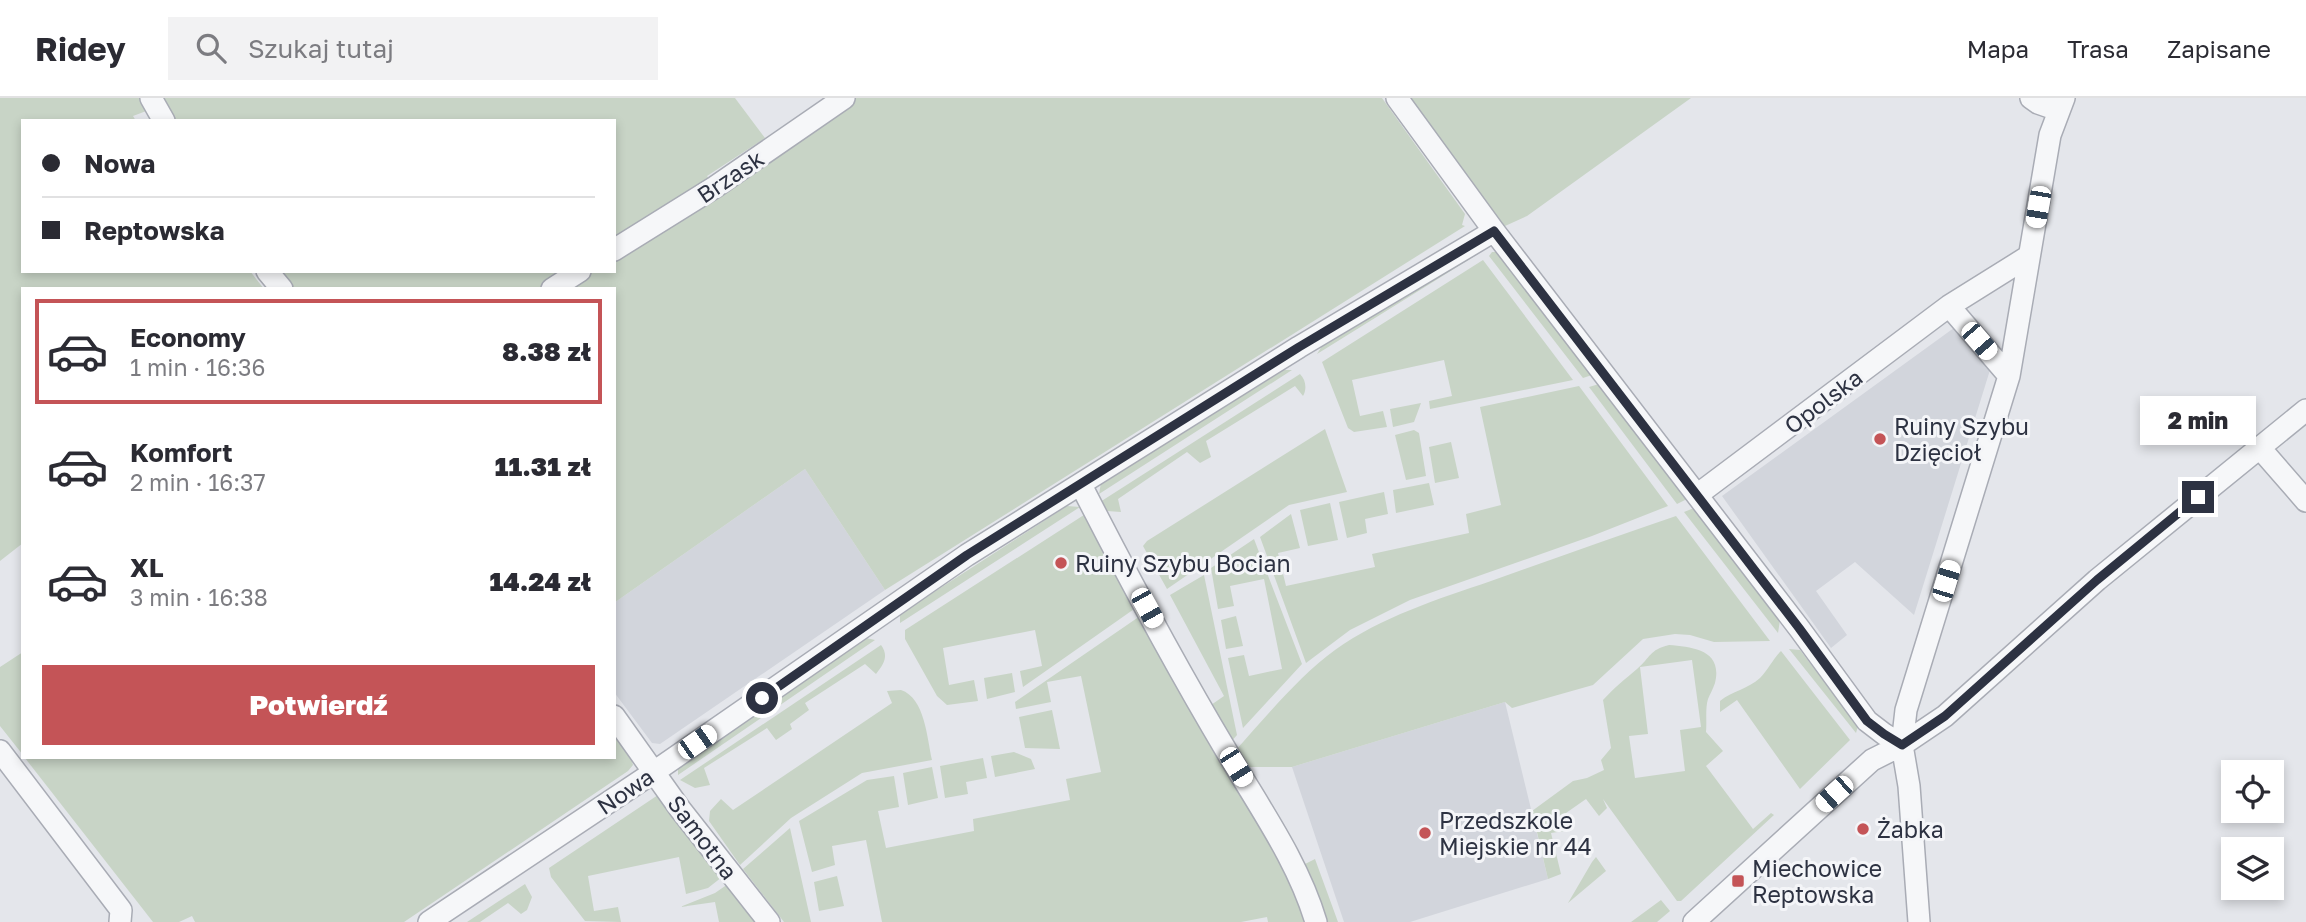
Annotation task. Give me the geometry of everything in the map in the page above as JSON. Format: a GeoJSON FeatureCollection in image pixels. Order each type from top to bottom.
{"type":"FeatureCollection","features":[{"type":"Feature","properties":{"kind":"street"},"geometry":{"type":"LineString","coordinates":[[151,98],[163,119]]}},
{"type":"Feature","properties":{"kind":"street","name":"Brzask"},"geometry":{"type":"LineString","coordinates":[[616,249],[715,187],[844,98]]}},
{"type":"Feature","properties":{"kind":"street"},"geometry":{"type":"LineString","coordinates":[[1396,98],[1867,721],[1902,745]]}},
{"type":"Feature","properties":{"kind":"street"},"geometry":{"type":"LineString","coordinates":[[1919,922],[1909,786],[1902,745],[1906,710],[2009,376],[2050,135],[2061,104],[2038,103],[2031,98]]}},
{"type":"Feature","properties":{"kind":"street","name":"Nowa"},"geometry":{"type":"LineString","coordinates":[[429,922],[654,772],[967,555],[1299,347],[1494,231]]}},
{"type":"Feature","properties":{"kind":"street","name":"Opolska"},"geometry":{"type":"LineString","coordinates":[[1697,495],[1949,306],[2029,256]]}},
{"type":"Feature","properties":{"kind":"street"},"geometry":{"type":"LineString","coordinates":[[269,273],[280,287]]}},
{"type":"Feature","properties":{"kind":"street"},"geometry":{"type":"LineString","coordinates":[[555,287],[577,273]]}},
{"type":"Feature","properties":{"kind":"street"},"geometry":{"type":"LineString","coordinates":[[1949,306],[2009,376]]}},
{"type":"Feature","properties":{"kind":"street"},"geometry":{"type":"LineString","coordinates":[[1694,922],[1872,760],[1902,745],[1945,716],[2097,580],[2306,410]]}},
{"type":"Feature","properties":{"kind":"street"},"geometry":{"type":"LineString","coordinates":[[2259,447],[2306,501]]}},
{"type":"Feature","properties":{"kind":"street"},"geometry":{"type":"LineString","coordinates":[[1081,485],[1206,716],[1295,868],[1316,922]]}},
{"type":"Feature","properties":{"kind":"street","name":"Samotna"},"geometry":{"type":"LineString","coordinates":[[616,719],[680,809],[769,922]]}},
{"type":"Feature","properties":{"kind":"street"},"geometry":{"type":"LineString","coordinates":[[0,751],[121,910],[120,922]]}},
{"type":"Feature","properties":{"kind":"shaded area"},"geometry":{"type":"Polygon","coordinates":[[[1958,325],[1990,370],[1914,615],[1855,562],[1816,591],[1847,635],[1831,648],[1722,496],[1958,325]]]}},
{"type":"Feature","properties":{"kind":"shaded area"},"geometry":{"type":"Polygon","coordinates":[[[805,469],[885,590],[660,744],[652,743],[616,695],[616,602],[805,469]]]}},
{"type":"Feature","properties":{"kind":"shaded area","name":"Przedszkole Miejskie nr 44"},"geometry":{"type":"Polygon","coordinates":[[[1505,702],[1548,879],[1410,922],[1344,922],[1292,767],[1505,702]]]}},
{"type":"Feature","properties":{"kind":"green space"},"geometry":{"type":"Polygon","coordinates":[[[0,98],[735,98],[765,138],[707,176],[715,187],[616,249],[616,119],[163,119],[157,107],[133,116],[135,119],[21,119],[21,273],[252,273],[262,287],[21,287],[21,545],[0,561],[0,98]]]}},
{"type":"Feature","properties":{"kind":"green space"},"geometry":{"type":"Polygon","coordinates":[[[856,98],[1382,98],[1465,214],[1462,225],[1465,226],[885,590],[805,469],[616,602],[616,287],[565,287],[587,273],[616,273],[616,255],[856,98]]]}},
{"type":"Feature","properties":{"kind":"green space"},"geometry":{"type":"Polygon","coordinates":[[[1397,98],[1691,98],[1527,216],[1494,231],[1397,98]]]}},
{"type":"Feature","properties":{"kind":"green space"},"geometry":{"type":"Polygon","coordinates":[[[1476,249],[1478,254],[1317,354],[1322,346],[1476,249]]]}},
{"type":"Feature","properties":{"kind":"green space"},"geometry":{"type":"Polygon","coordinates":[[[1496,252],[1592,375],[1583,378],[1489,256],[1496,252]]]}},
{"type":"Feature","properties":{"kind":"green space"},"geometry":{"type":"Polygon","coordinates":[[[1483,260],[1573,380],[1430,409],[1429,401],[1452,396],[1444,360],[1352,380],[1360,416],[1383,411],[1387,427],[1354,432],[1348,428],[1322,362],[1483,260]]]}},
{"type":"Feature","properties":{"kind":"green space"},"geometry":{"type":"Polygon","coordinates":[[[269,273],[577,273],[555,287],[280,287],[269,273]]]}},
{"type":"Feature","properties":{"kind":"green space"},"geometry":{"type":"Polygon","coordinates":[[[1284,370],[1292,370],[1099,494],[1101,483],[1284,370]]]}},
{"type":"Feature","properties":{"kind":"green space"},"geometry":{"type":"Polygon","coordinates":[[[1300,374],[1305,385],[1303,396],[1295,386],[1206,441],[1211,457],[1200,463],[1187,452],[1118,499],[1121,512],[1107,511],[1100,502],[1300,374]]]}},
{"type":"Feature","properties":{"kind":"green space"},"geometry":{"type":"Polygon","coordinates":[[[1599,384],[1687,499],[1677,504],[1589,387],[1599,384]]]}},
{"type":"Feature","properties":{"kind":"green space"},"geometry":{"type":"Polygon","coordinates":[[[1579,386],[1668,506],[1592,536],[1410,600],[1350,630],[1306,663],[1260,537],[1291,514],[1300,548],[1278,553],[1286,586],[1375,567],[1372,554],[1469,533],[1466,514],[1501,505],[1480,407],[1579,386]]]}},
{"type":"Feature","properties":{"kind":"green space"},"geometry":{"type":"Polygon","coordinates":[[[1421,403],[1414,422],[1393,427],[1390,409],[1421,403]]]}},
{"type":"Feature","properties":{"kind":"green space"},"geometry":{"type":"Polygon","coordinates":[[[1325,429],[1347,492],[1289,505],[1167,589],[1143,546],[1147,541],[1325,429]]]}},
{"type":"Feature","properties":{"kind":"green space"},"geometry":{"type":"Polygon","coordinates":[[[1414,430],[1419,433],[1426,476],[1406,480],[1395,435],[1414,430]]]}},
{"type":"Feature","properties":{"kind":"green space"},"geometry":{"type":"Polygon","coordinates":[[[1451,442],[1459,478],[1435,483],[1429,447],[1451,442]]]}},
{"type":"Feature","properties":{"kind":"green space"},"geometry":{"type":"Polygon","coordinates":[[[1429,483],[1434,505],[1396,513],[1393,490],[1429,483]]]}},
{"type":"Feature","properties":{"kind":"green space"},"geometry":{"type":"Polygon","coordinates":[[[1384,492],[1388,514],[1365,519],[1367,533],[1347,538],[1339,502],[1384,492]]]}},
{"type":"Feature","properties":{"kind":"green space"},"geometry":{"type":"Polygon","coordinates":[[[1330,503],[1338,540],[1308,546],[1300,510],[1330,503]]]}},
{"type":"Feature","properties":{"kind":"green space"},"geometry":{"type":"Polygon","coordinates":[[[1067,506],[1080,507],[900,623],[900,614],[1067,506]]]}},
{"type":"Feature","properties":{"kind":"green space"},"geometry":{"type":"Polygon","coordinates":[[[1694,508],[1780,620],[1778,633],[1684,512],[1694,508]]]}},
{"type":"Feature","properties":{"kind":"green space"},"geometry":{"type":"Polygon","coordinates":[[[1087,513],[1137,607],[1023,687],[1020,671],[1042,666],[1035,630],[943,648],[949,685],[974,680],[978,701],[947,705],[937,696],[905,639],[905,630],[1087,513]]]}},
{"type":"Feature","properties":{"kind":"green space"},"geometry":{"type":"Polygon","coordinates":[[[1676,516],[1770,641],[1714,642],[1675,634],[1643,639],[1593,685],[1512,708],[1505,702],[1292,767],[1242,767],[1234,752],[1309,672],[1353,638],[1430,602],[1676,516]]]}},
{"type":"Feature","properties":{"kind":"green space"},"geometry":{"type":"Polygon","coordinates":[[[1254,539],[1302,664],[1243,728],[1228,658],[1244,655],[1249,676],[1282,669],[1264,579],[1230,586],[1234,606],[1218,609],[1211,568],[1254,539]]]}},
{"type":"Feature","properties":{"kind":"green space"},"geometry":{"type":"Polygon","coordinates":[[[1204,575],[1237,735],[1229,744],[1211,705],[1224,696],[1170,595],[1204,575]]]}},
{"type":"Feature","properties":{"kind":"green space"},"geometry":{"type":"Polygon","coordinates":[[[1143,614],[1301,891],[1311,922],[1268,922],[1267,917],[1241,922],[882,922],[866,840],[832,846],[835,865],[812,872],[799,821],[867,780],[894,776],[899,807],[878,811],[886,848],[974,831],[973,819],[1070,800],[1066,779],[1101,772],[1081,676],[1047,682],[1051,702],[1016,709],[1015,702],[1143,614]]]}},
{"type":"Feature","properties":{"kind":"green space"},"geometry":{"type":"Polygon","coordinates":[[[1236,616],[1243,646],[1226,649],[1221,620],[1236,616]]]}},
{"type":"Feature","properties":{"kind":"green space"},"geometry":{"type":"Polygon","coordinates":[[[866,638],[875,640],[678,775],[678,767],[689,755],[866,638]]]}},
{"type":"Feature","properties":{"kind":"green space"},"geometry":{"type":"Polygon","coordinates":[[[881,645],[885,653],[884,660],[876,674],[865,664],[805,703],[809,710],[790,724],[792,729],[776,740],[767,728],[704,768],[710,785],[695,788],[680,780],[881,645]]]}},
{"type":"Feature","properties":{"kind":"green space"},"geometry":{"type":"Polygon","coordinates":[[[1669,645],[1696,649],[1704,652],[1715,663],[1715,683],[1707,703],[1706,732],[1723,751],[1706,766],[1753,829],[1771,813],[1774,815],[1681,901],[1677,901],[1603,799],[1607,808],[1599,816],[1586,799],[1566,813],[1571,830],[1551,833],[1561,874],[1548,879],[1532,811],[1573,781],[1604,770],[1601,760],[1611,748],[1603,700],[1662,647],[1669,645]],[[1692,660],[1640,667],[1648,734],[1629,736],[1635,778],[1685,771],[1680,730],[1701,727],[1692,660]]]}},
{"type":"Feature","properties":{"kind":"green space"},"geometry":{"type":"Polygon","coordinates":[[[1789,649],[1800,650],[1858,726],[1856,733],[1789,649]]]}},
{"type":"Feature","properties":{"kind":"green space"},"geometry":{"type":"Polygon","coordinates":[[[1781,651],[1850,740],[1800,789],[1737,700],[1720,712],[1720,701],[1760,678],[1781,651]]]}},
{"type":"Feature","properties":{"kind":"green space"},"geometry":{"type":"Polygon","coordinates":[[[21,653],[21,752],[0,726],[0,667],[21,653]]]}},
{"type":"Feature","properties":{"kind":"green space"},"geometry":{"type":"Polygon","coordinates":[[[1012,673],[1015,692],[987,699],[984,678],[1012,673]]]}},
{"type":"Feature","properties":{"kind":"green space"},"geometry":{"type":"Polygon","coordinates":[[[901,690],[909,694],[920,710],[932,760],[862,773],[791,818],[740,865],[709,821],[710,811],[721,799],[733,810],[892,703],[887,691],[901,690]]]}},
{"type":"Feature","properties":{"kind":"green space"},"geometry":{"type":"Polygon","coordinates":[[[1052,710],[1060,749],[1025,748],[1019,717],[1052,710]]]}},
{"type":"Feature","properties":{"kind":"green space"},"geometry":{"type":"Polygon","coordinates":[[[616,732],[629,749],[633,765],[628,771],[404,922],[195,922],[192,916],[179,922],[153,922],[26,759],[616,759],[616,732]]]}},
{"type":"Feature","properties":{"kind":"green space"},"geometry":{"type":"Polygon","coordinates":[[[1014,752],[1031,759],[1035,769],[995,777],[991,756],[1014,752]]]}},
{"type":"Feature","properties":{"kind":"green space"},"geometry":{"type":"Polygon","coordinates":[[[983,758],[987,778],[966,782],[968,794],[945,798],[940,766],[983,758]]]}},
{"type":"Feature","properties":{"kind":"green space"},"geometry":{"type":"Polygon","coordinates":[[[932,767],[938,798],[908,805],[903,773],[932,767]]]}},
{"type":"Feature","properties":{"kind":"green space"},"geometry":{"type":"Polygon","coordinates":[[[658,795],[722,877],[708,888],[686,894],[679,857],[588,876],[594,911],[618,907],[621,922],[585,921],[551,877],[549,868],[658,795]]]}},
{"type":"Feature","properties":{"kind":"green space"},"geometry":{"type":"Polygon","coordinates":[[[790,828],[811,922],[784,922],[743,869],[790,828]]]}},
{"type":"Feature","properties":{"kind":"green space"},"geometry":{"type":"Polygon","coordinates":[[[1596,857],[1606,871],[1568,903],[1592,862],[1596,857]]]}},
{"type":"Feature","properties":{"kind":"green space"},"geometry":{"type":"Polygon","coordinates":[[[1315,859],[1338,922],[1325,922],[1301,866],[1315,859]]]}},
{"type":"Feature","properties":{"kind":"green space"},"geometry":{"type":"Polygon","coordinates":[[[837,876],[844,906],[819,911],[814,882],[837,876]]]}},
{"type":"Feature","properties":{"kind":"green space"},"geometry":{"type":"Polygon","coordinates":[[[525,884],[532,897],[527,910],[521,914],[508,903],[480,922],[467,922],[525,884]]]}},
{"type":"Feature","properties":{"kind":"green space"},"geometry":{"type":"Polygon","coordinates":[[[728,884],[757,922],[719,922],[715,902],[680,907],[715,893],[728,884]]]}},
{"type":"Feature","properties":{"kind":"green space"},"geometry":{"type":"Polygon","coordinates":[[[1661,900],[1670,911],[1657,922],[1631,922],[1661,900]]]}},
{"type":"Feature","properties":{"kind":"place","name":"Ruiny Szybu Dzięcioł"},"geometry":{"type":"Point","coordinates":[1880,439]}},
{"type":"Feature","properties":{"kind":"place","name":"Ruiny Szybu Bocian"},"geometry":{"type":"Point","coordinates":[1061,563]}},
{"type":"Feature","properties":{"kind":"place","name":"Żabka"},"geometry":{"type":"Point","coordinates":[1863,829]}},
{"type":"Feature","properties":{"kind":"place","name":"Przedszkole Miejskie nr 44"},"geometry":{"type":"Point","coordinates":[1425,833]}},
{"type":"Feature","properties":{"kind":"place","name":"Miechowice Reptowska"},"geometry":{"type":"Point","coordinates":[1738,881]}},
{"type":"Feature","properties":{"kind":"route"},"geometry":{"type":"LineString","coordinates":[[762,698],[967,555],[1299,347],[1494,231],[1799,628],[1867,721],[1902,745],[1945,716],[2097,580],[2198,497]]}}]}
